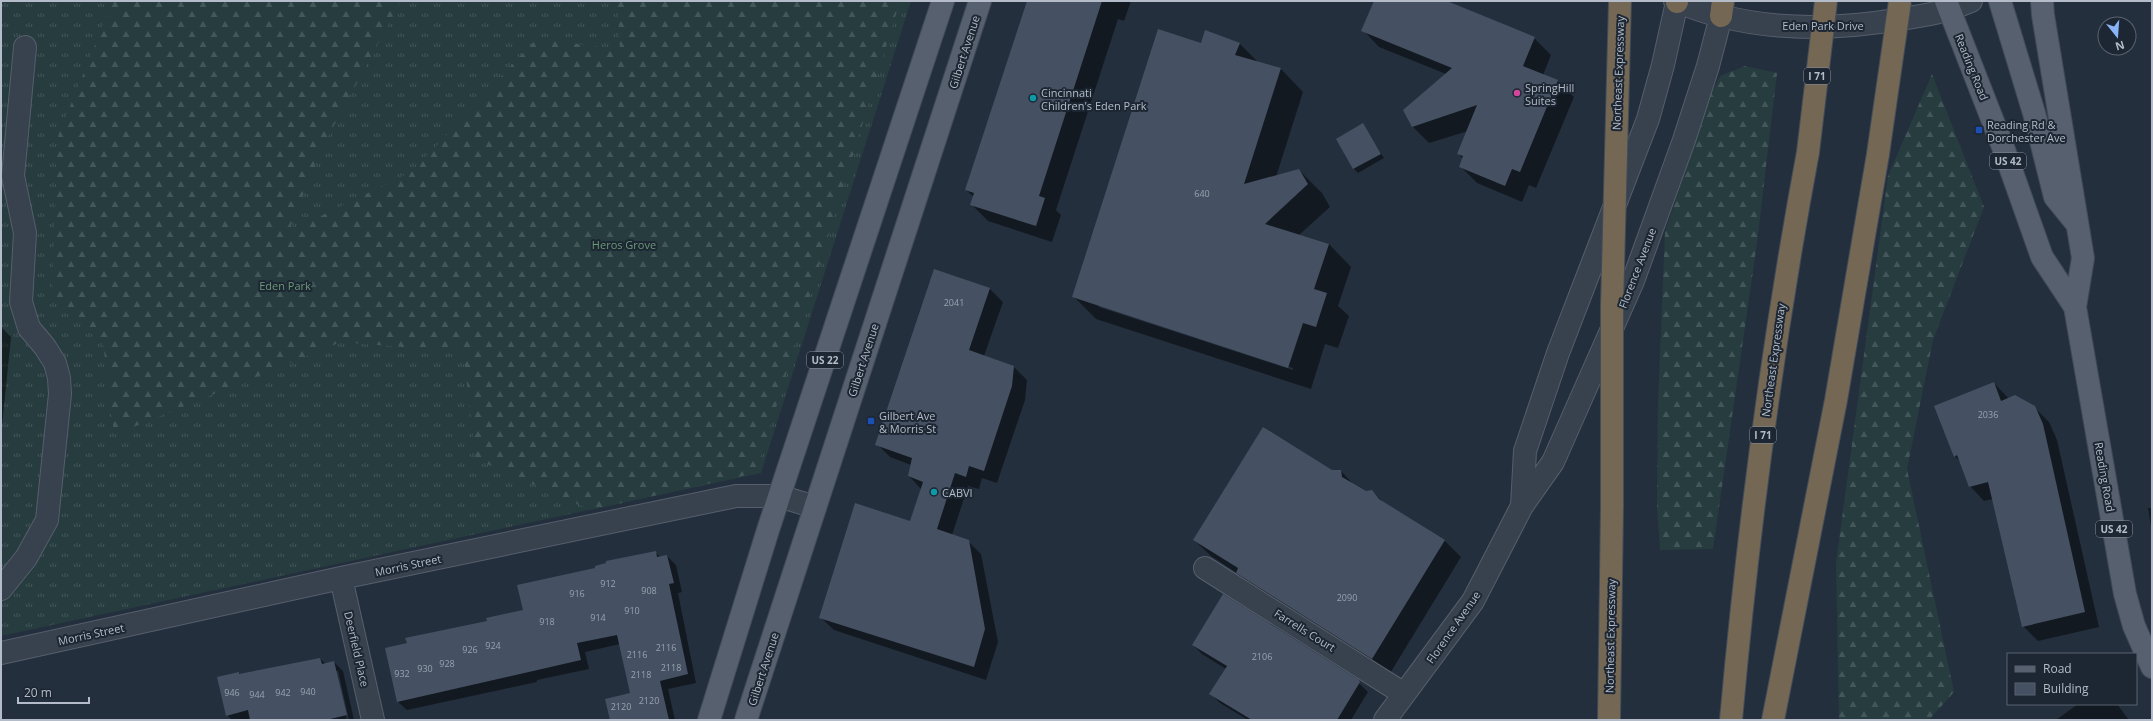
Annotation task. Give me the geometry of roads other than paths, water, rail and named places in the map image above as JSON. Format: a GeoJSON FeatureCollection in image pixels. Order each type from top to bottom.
{"type":"FeatureCollection","features":[{"type":"Feature","properties":{"kind":"highway","name":"Northeast Expressway"},"geometry":{"type":"LineString","coordinates":[[1609,720],[1612,507],[1612,306],[1620,1]]}},
{"type":"Feature","properties":{"kind":"highway","name":"Northeast Expressway"},"geometry":{"type":"LineString","coordinates":[[1731,720],[1737,652],[1764,423],[1788,260],[1808,152],[1826,1]]}},
{"type":"Feature","properties":{"kind":"highway"},"geometry":{"type":"LineString","coordinates":[[1878,154],[1888,1]]}},
{"type":"Feature","properties":{"kind":"highway"},"geometry":{"type":"LineString","coordinates":[[1773,720],[1836,400],[1878,154],[1900,1]]}},
{"type":"Feature","properties":{"kind":"main road","name":"US 22"},"geometry":{"type":"LineString","coordinates":[[709,720],[779,496],[943,1]]}},
{"type":"Feature","properties":{"kind":"main road","name":"Gilbert Avenue"},"geometry":{"type":"LineString","coordinates":[[746,720],[980,1]]}},
{"type":"Feature","properties":{"kind":"main road"},"geometry":{"type":"LineString","coordinates":[[2000,1],[2034,113],[2055,197],[2078,225]]}},
{"type":"Feature","properties":{"kind":"main road","name":"Reading Road"},"geometry":{"type":"LineString","coordinates":[[2042,1],[2043,15],[2083,258],[2075,307],[2125,594],[2134,626],[2152,667]]}},
{"type":"Feature","properties":{"kind":"main road","name":"Reading Road"},"geometry":{"type":"LineString","coordinates":[[1948,6],[2003,147],[2042,257],[2075,307]]}},
{"type":"Feature","properties":{"kind":"street","name":"Eden Park Drive"},"geometry":{"type":"LineString","coordinates":[[1676,1],[1722,9],[1777,26],[1826,27],[1867,25],[1971,1]]}},
{"type":"Feature","properties":{"kind":"street","name":"Florence Avenue"},"geometry":{"type":"LineString","coordinates":[[1522,506],[1524,451],[1558,353],[1648,119],[1663,65],[1676,1]]}},
{"type":"Feature","properties":{"kind":"street","name":"Florence Avenue"},"geometry":{"type":"LineString","coordinates":[[1385,720],[1473,601],[1522,506],[1553,462],[1633,281],[1686,133],[1708,66],[1722,9]]}},
{"type":"Feature","properties":{"kind":"street"},"geometry":{"type":"LineString","coordinates":[[1,589],[26,558],[47,520],[60,394],[59,378],[55,363],[29,328],[21,302],[25,233],[13,176],[24,47]]}},
{"type":"Feature","properties":{"kind":"street","name":"Morris Street"},"geometry":{"type":"LineString","coordinates":[[1,653],[341,578],[736,496],[779,496],[815,507]]}},
{"type":"Feature","properties":{"kind":"street","name":"Farrells Court"},"geometry":{"type":"LineString","coordinates":[[1205,568],[1404,694]]}},
{"type":"Feature","properties":{"kind":"street","name":"Deerfield Place"},"geometry":{"type":"LineString","coordinates":[[341,578],[373,720]]}},
{"type":"Feature","properties":{"kind":"place","name":"SpringHill Suites"},"geometry":{"type":"Point","coordinates":[1517,93]}},
{"type":"Feature","properties":{"kind":"place","name":"Cincinnati Children's Eden Park"},"geometry":{"type":"Point","coordinates":[1033,98]}},
{"type":"Feature","properties":{"kind":"place","name":"Reading Rd & Dorchester Ave"},"geometry":{"type":"Point","coordinates":[1979,130]}},
{"type":"Feature","properties":{"kind":"place","name":"Gilbert Ave & Morris St"},"geometry":{"type":"Point","coordinates":[871,421]}},
{"type":"Feature","properties":{"kind":"place","name":"CABVI"},"geometry":{"type":"Point","coordinates":[934,492]}},
{"type":"Feature","properties":{"kind":"park label","name":"Heros Grove"},"geometry":{"type":"Point","coordinates":[624,244]}},
{"type":"Feature","properties":{"kind":"park label","name":"Eden Park"},"geometry":{"type":"Point","coordinates":[285,285]}}]}
